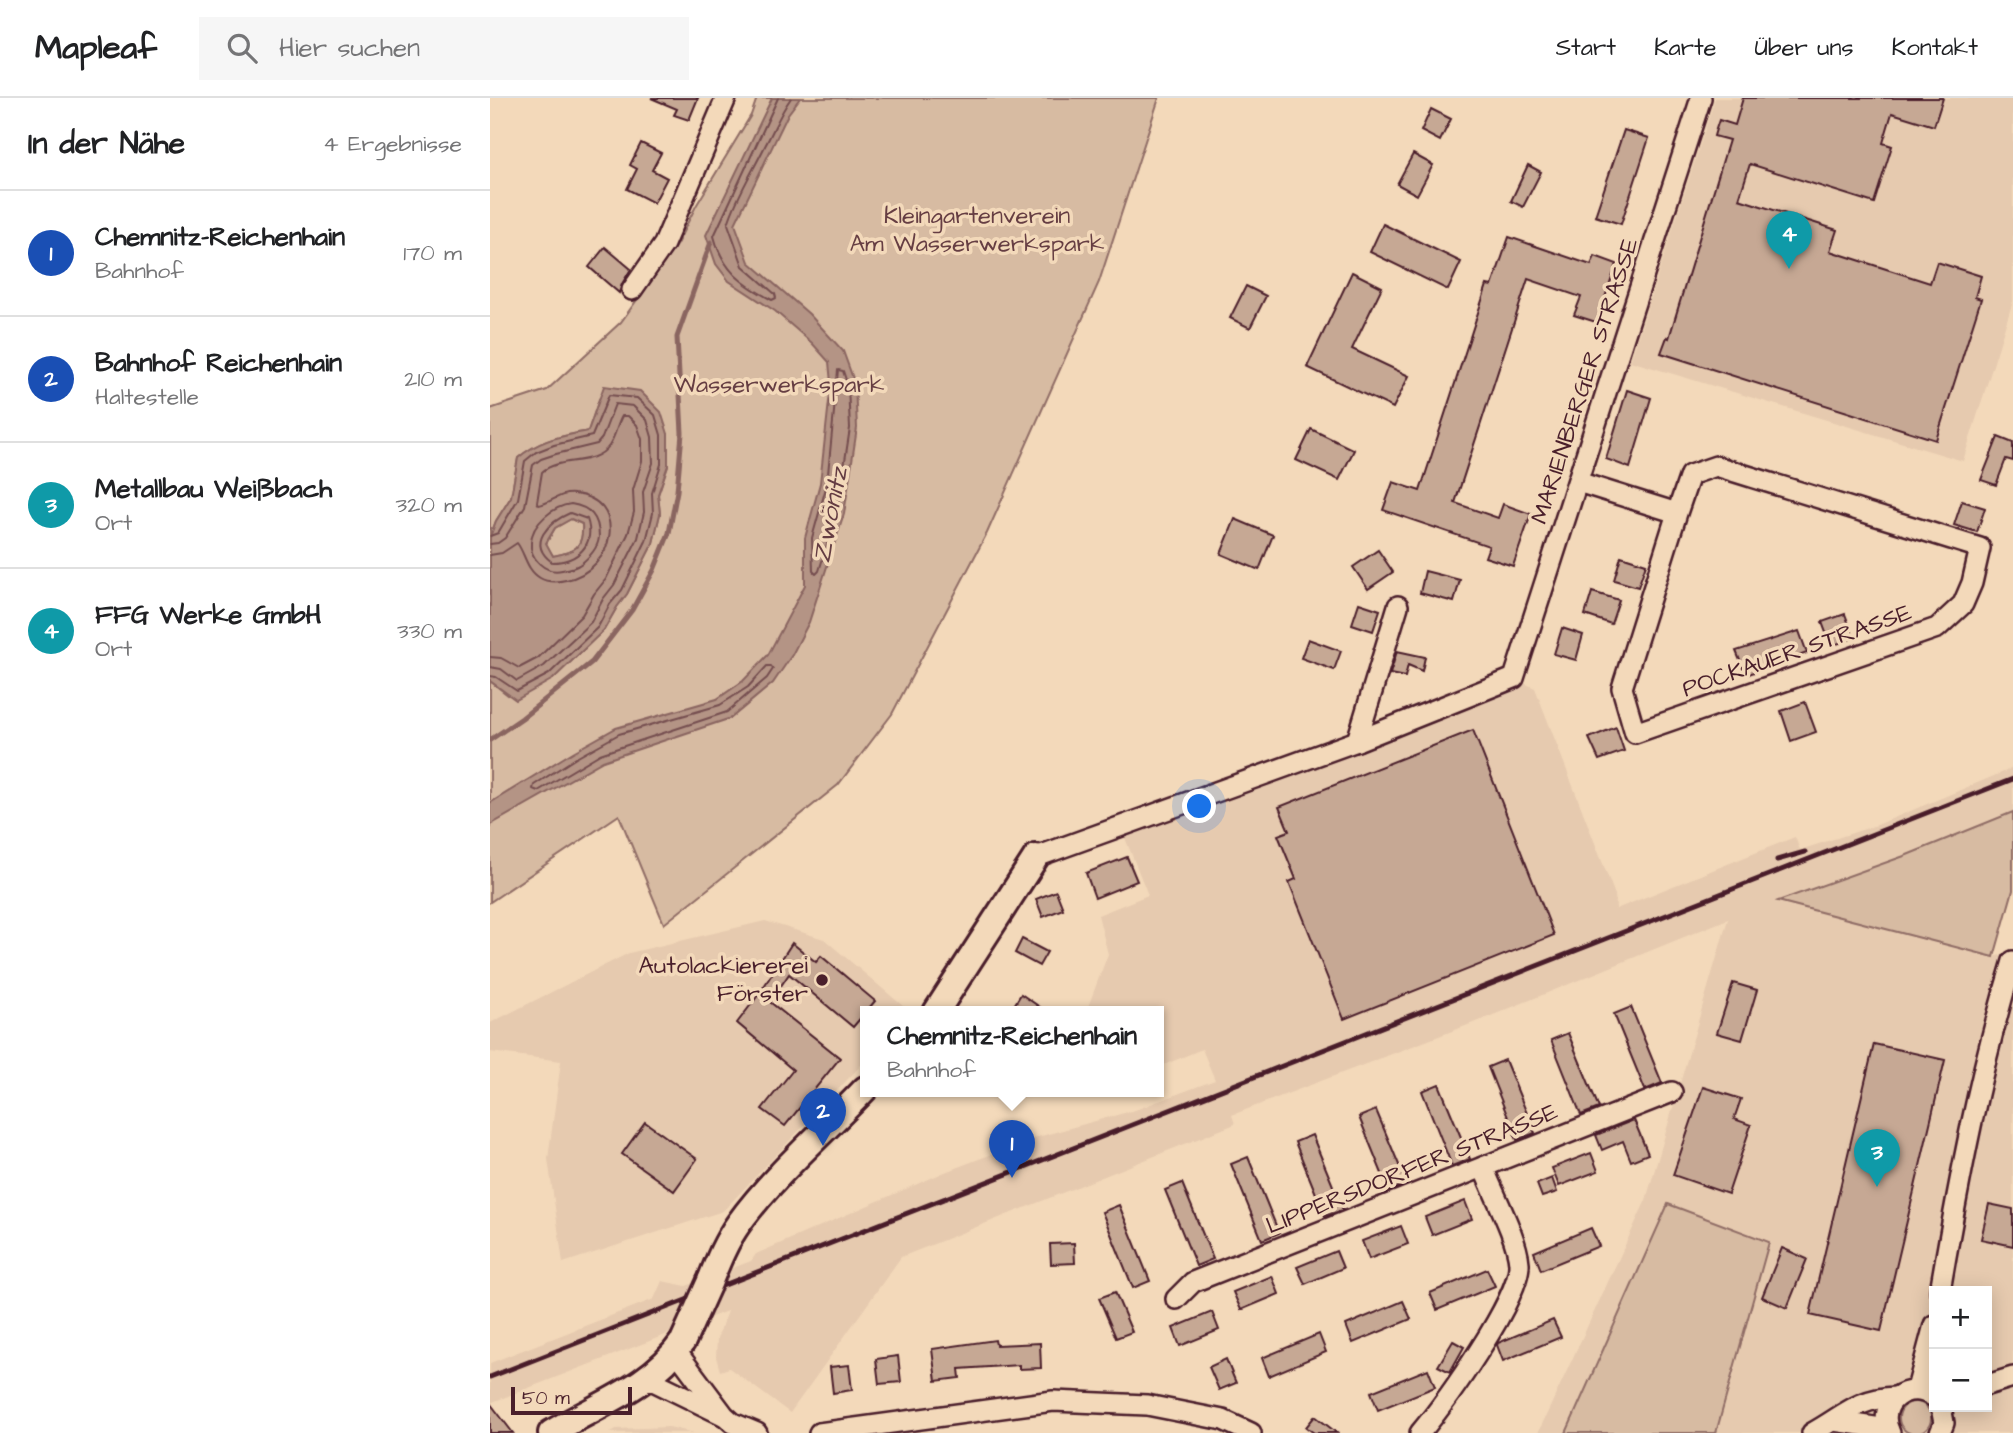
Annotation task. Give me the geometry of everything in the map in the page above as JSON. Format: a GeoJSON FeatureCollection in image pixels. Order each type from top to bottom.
{"type":"FeatureCollection","features":[{"type":"Feature","properties":{"kind":"main road"},"geometry":{"type":"LineString","coordinates":[[940,1006],[1036,857]]}},
{"type":"Feature","properties":{"kind":"main road"},"geometry":{"type":"LineString","coordinates":[[551,1433],[647,1378],[679,1346],[722,1252],[739,1224],[765,1192],[860,1094]]}},
{"type":"Feature","properties":{"kind":"street"},"geometry":{"type":"LineString","coordinates":[[632,290],[664,244],[726,98]]}},
{"type":"Feature","properties":{"kind":"street","name":"MARIENBERGER STRASSE"},"geometry":{"type":"LineString","coordinates":[[1357,741],[1514,678],[1701,98]]}},
{"type":"Feature","properties":{"kind":"street","name":"POCKAUER STRASSE"},"geometry":{"type":"LineString","coordinates":[[1716,466],[1980,548],[1972,583],[1963,604],[1937,628],[1634,733],[1622,688],[1677,513],[1690,475],[1716,466]]}},
{"type":"Feature","properties":{"kind":"street"},"geometry":{"type":"LineString","coordinates":[[1578,482],[1677,513]]}},
{"type":"Feature","properties":{"kind":"street"},"geometry":{"type":"LineString","coordinates":[[1036,857],[1357,741],[1398,606]]}},
{"type":"Feature","properties":{"kind":"street"},"geometry":{"type":"LineString","coordinates":[[1941,1286],[1960,1172],[1997,1011],[2013,961]]}},
{"type":"Feature","properties":{"kind":"street","name":"LIPPERSDORFER STRASSE"},"geometry":{"type":"LineString","coordinates":[[1176,1299],[1193,1282],[1672,1091]]}},
{"type":"Feature","properties":{"kind":"street"},"geometry":{"type":"LineString","coordinates":[[1420,1433],[1474,1359],[1517,1281],[1519,1262],[1514,1241],[1483,1167]]}},
{"type":"Feature","properties":{"kind":"street"},"geometry":{"type":"LineString","coordinates":[[679,1346],[724,1415],[733,1423],[757,1433]]}},
{"type":"Feature","properties":{"kind":"street"},"geometry":{"type":"LineString","coordinates":[[647,1378],[724,1415]]}},
{"type":"Feature","properties":{"kind":"street"},"geometry":{"type":"LineString","coordinates":[[1834,1421],[1889,1431],[1887,1411],[1895,1397],[1902,1392],[1929,1401]]}},
{"type":"Feature","properties":{"kind":"street"},"geometry":{"type":"LineString","coordinates":[[1812,1433],[1834,1421],[1845,1411],[1876,1398],[1895,1397]]}},
{"type":"Feature","properties":{"kind":"street"},"geometry":{"type":"LineString","coordinates":[[819,1433],[1053,1401],[1146,1405],[1223,1420],[1251,1433]]}},
{"type":"Feature","properties":{"kind":"shaded area"},"geometry":{"type":"Polygon","coordinates":[[[1715,98],[2013,98],[2013,301],[1963,461],[1630,361],[1715,98]]]}},
{"type":"Feature","properties":{"kind":"shaded area"},"geometry":{"type":"Polygon","coordinates":[[[1515,679],[1535,688],[1615,895],[1616,909],[1795,837],[1800,850],[1877,825],[2013,768],[2013,812],[1907,855],[1779,901],[1994,957],[2013,951],[2013,1433],[1538,1433],[1646,1200],[1728,919],[1481,1020],[1232,1115],[1235,1124],[901,1257],[790,1413],[729,1368],[720,1371],[716,1357],[717,1339],[727,1311],[490,1403],[490,1363],[654,1299],[662,1281],[686,1286],[751,1261],[756,1254],[945,1172],[1034,1138],[1135,1110],[1215,1080],[1202,1049],[1164,1065],[1164,1006],[1088,1006],[1108,954],[1098,915],[1148,895],[1121,828],[1515,679]]]}},
{"type":"Feature","properties":{"kind":"shaded area"},"geometry":{"type":"Polygon","coordinates":[[[765,921],[824,939],[903,1006],[860,1006],[860,1066],[723,1211],[563,1263],[548,1159],[561,1061],[490,1052],[490,1023],[629,953],[765,921]]]}},
{"type":"Feature","properties":{"kind":"shaded area"},"geometry":{"type":"Polygon","coordinates":[[[669,1427],[694,1433],[610,1433],[616,1429],[669,1427]]]}},
{"type":"Feature","properties":{"kind":"green space"},"geometry":{"type":"Polygon","coordinates":[[[757,98],[1159,98],[1099,282],[987,533],[892,714],[838,785],[664,924],[619,815],[490,902],[490,681],[508,695],[553,679],[604,630],[627,594],[653,543],[660,514],[658,495],[668,465],[668,434],[599,399],[588,431],[542,443],[518,458],[511,497],[496,521],[490,537],[490,409],[547,390],[621,322],[677,244],[696,206],[751,115],[757,98]]]}},
{"type":"Feature","properties":{"kind":"green space"},"geometry":{"type":"Polygon","coordinates":[[[571,519],[582,524],[580,543],[567,553],[553,556],[546,544],[555,528],[571,519]]]}},
{"type":"Feature","properties":{"kind":"green space"},"geometry":{"type":"Polygon","coordinates":[[[2013,812],[2013,890],[1994,957],[1778,901],[1907,855],[2013,812]]]}},
{"type":"Feature","properties":{"kind":"green space"},"geometry":{"type":"Polygon","coordinates":[[[1668,1204],[1769,1242],[1716,1433],[1566,1433],[1668,1204]]]}},
{"type":"Feature","properties":{"kind":"green space"},"geometry":{"type":"Polygon","coordinates":[[[1909,1403],[1921,1403],[1930,1412],[1930,1424],[1921,1433],[1909,1433],[1900,1424],[1900,1412],[1909,1403]]]}},
{"type":"Feature","properties":{"kind":"water","name":"Zwönitz"},"geometry":{"type":"Polygon","coordinates":[[[772,98],[800,98],[788,114],[735,224],[749,262],[809,314],[843,351],[855,384],[857,428],[844,514],[809,622],[792,655],[773,683],[731,718],[603,761],[490,825],[490,803],[573,752],[616,728],[717,699],[743,681],[768,655],[805,585],[805,538],[820,483],[831,383],[829,362],[812,343],[775,311],[729,281],[716,264],[706,235],[772,98]]]}},
{"type":"Feature","properties":{"kind":"water"},"geometry":{"type":"Polygon","coordinates":[[[604,386],[640,391],[661,412],[668,434],[668,465],[658,494],[660,514],[653,543],[627,594],[604,630],[553,679],[516,700],[490,681],[490,537],[496,521],[511,497],[518,458],[542,443],[588,431],[604,386]],[[571,519],[555,528],[546,543],[553,556],[567,553],[580,543],[582,524],[571,519]]]}},
{"type":"Feature","properties":{"kind":"building"},"geometry":{"type":"Polygon","coordinates":[[[651,98],[698,98],[689,120],[674,115],[677,109],[651,98]]]}},
{"type":"Feature","properties":{"kind":"building"},"geometry":{"type":"Polygon","coordinates":[[[1743,98],[1943,98],[1934,126],[1892,113],[1883,143],[1892,146],[1874,203],[1750,164],[1739,199],[1837,230],[1830,251],[1930,283],[1937,262],[1981,276],[1975,297],[1981,299],[1936,440],[1661,353],[1667,337],[1669,338],[1729,140],[1714,136],[1716,129],[1719,120],[1735,125],[1743,98]]]}},
{"type":"Feature","properties":{"kind":"building"},"geometry":{"type":"Polygon","coordinates":[[[1431,109],[1451,119],[1440,141],[1421,131],[1431,109]]]}},
{"type":"Feature","properties":{"kind":"building"},"geometry":{"type":"Polygon","coordinates":[[[1624,130],[1649,138],[1621,224],[1595,216],[1624,130]]]}},
{"type":"Feature","properties":{"kind":"building"},"geometry":{"type":"Polygon","coordinates":[[[641,143],[661,153],[652,170],[667,178],[654,203],[627,189],[637,169],[630,165],[641,143]]]}},
{"type":"Feature","properties":{"kind":"building"},"geometry":{"type":"Polygon","coordinates":[[[1413,154],[1433,165],[1417,195],[1397,184],[1413,154]]]}},
{"type":"Feature","properties":{"kind":"building"},"geometry":{"type":"Polygon","coordinates":[[[1528,165],[1541,172],[1523,207],[1511,201],[1528,165]]]}},
{"type":"Feature","properties":{"kind":"building"},"geometry":{"type":"Polygon","coordinates":[[[1383,224],[1461,262],[1448,290],[1370,252],[1383,224]]]}},
{"type":"Feature","properties":{"kind":"building"},"geometry":{"type":"Polygon","coordinates":[[[1509,237],[1591,265],[1595,256],[1617,264],[1596,322],[1574,315],[1581,297],[1528,279],[1455,503],[1498,518],[1503,504],[1531,514],[1513,566],[1485,557],[1489,546],[1383,510],[1393,482],[1420,491],[1487,285],[1492,286],[1509,237]]]}},
{"type":"Feature","properties":{"kind":"building"},"geometry":{"type":"Polygon","coordinates":[[[605,247],[631,269],[619,293],[589,267],[605,247]]]}},
{"type":"Feature","properties":{"kind":"building"},"geometry":{"type":"Polygon","coordinates":[[[1352,272],[1382,287],[1352,349],[1409,376],[1393,408],[1307,367],[1352,272]]]}},
{"type":"Feature","properties":{"kind":"building"},"geometry":{"type":"Polygon","coordinates":[[[1246,286],[1266,296],[1250,328],[1230,318],[1246,286]]]}},
{"type":"Feature","properties":{"kind":"building"},"geometry":{"type":"Polygon","coordinates":[[[1627,390],[1651,398],[1630,468],[1606,459],[1627,390]]]}},
{"type":"Feature","properties":{"kind":"building"},"geometry":{"type":"Polygon","coordinates":[[[1311,429],[1354,450],[1339,480],[1296,460],[1311,429]]]}},
{"type":"Feature","properties":{"kind":"building"},"geometry":{"type":"Polygon","coordinates":[[[1998,437],[2013,443],[2013,461],[2006,459],[1996,485],[1981,480],[1998,437]]]}},
{"type":"Feature","properties":{"kind":"building"},"geometry":{"type":"Polygon","coordinates":[[[1962,501],[1985,508],[1977,532],[1954,525],[1962,501]]]}},
{"type":"Feature","properties":{"kind":"building"},"geometry":{"type":"Polygon","coordinates":[[[1235,519],[1273,535],[1259,570],[1221,554],[1235,519]]]}},
{"type":"Feature","properties":{"kind":"building"},"geometry":{"type":"Polygon","coordinates":[[[1378,550],[1393,572],[1368,589],[1353,567],[1378,550]]]}},
{"type":"Feature","properties":{"kind":"building"},"geometry":{"type":"Polygon","coordinates":[[[1621,556],[1646,564],[1638,587],[1614,580],[1621,556]]]}},
{"type":"Feature","properties":{"kind":"building"},"geometry":{"type":"Polygon","coordinates":[[[1425,571],[1460,580],[1454,602],[1420,593],[1425,571]]]}},
{"type":"Feature","properties":{"kind":"building"},"geometry":{"type":"Polygon","coordinates":[[[1592,592],[1619,600],[1611,624],[1585,615],[1592,592]]]}},
{"type":"Feature","properties":{"kind":"building"},"geometry":{"type":"Polygon","coordinates":[[[1359,603],[1380,610],[1373,631],[1352,624],[1359,603]]]}},
{"type":"Feature","properties":{"kind":"building"},"geometry":{"type":"Polygon","coordinates":[[[1845,614],[1854,638],[1831,646],[1822,622],[1845,614]]]}},
{"type":"Feature","properties":{"kind":"building"},"geometry":{"type":"Polygon","coordinates":[[[1562,628],[1583,635],[1576,660],[1554,654],[1562,628]]]}},
{"type":"Feature","properties":{"kind":"building"},"geometry":{"type":"Polygon","coordinates":[[[1799,631],[1807,653],[1746,675],[1736,651],[1799,631]]]}},
{"type":"Feature","properties":{"kind":"building"},"geometry":{"type":"Polygon","coordinates":[[[1308,639],[1341,651],[1334,670],[1301,658],[1308,639]]]}},
{"type":"Feature","properties":{"kind":"building"},"geometry":{"type":"Polygon","coordinates":[[[1397,651],[1425,657],[1422,671],[1408,665],[1405,677],[1390,674],[1397,651]]]}},
{"type":"Feature","properties":{"kind":"building"},"geometry":{"type":"Polygon","coordinates":[[[1805,702],[1816,732],[1791,741],[1781,711],[1805,702]]]}},
{"type":"Feature","properties":{"kind":"building"},"geometry":{"type":"Polygon","coordinates":[[[1616,727],[1624,751],[1599,760],[1589,738],[1616,727]]]}},
{"type":"Feature","properties":{"kind":"building"},"geometry":{"type":"Polygon","coordinates":[[[1473,730],[1554,935],[1344,1019],[1289,882],[1296,879],[1278,835],[1289,831],[1279,807],[1473,730]]]}},
{"type":"Feature","properties":{"kind":"building"},"geometry":{"type":"Polygon","coordinates":[[[1127,857],[1137,881],[1095,898],[1086,873],[1127,857]]]}},
{"type":"Feature","properties":{"kind":"building"},"geometry":{"type":"Polygon","coordinates":[[[1056,891],[1063,909],[1043,917],[1036,899],[1056,891]]]}},
{"type":"Feature","properties":{"kind":"building"},"geometry":{"type":"Polygon","coordinates":[[[1022,939],[1047,952],[1039,966],[1015,953],[1022,939]]]}},
{"type":"Feature","properties":{"kind":"building"},"geometry":{"type":"Polygon","coordinates":[[[792,943],[816,962],[821,956],[875,1001],[871,1006],[860,1006],[860,1019],[853,1027],[789,974],[770,1002],[840,1058],[785,1126],[762,1109],[793,1070],[737,1023],[792,943]]]}},
{"type":"Feature","properties":{"kind":"building"},"geometry":{"type":"Polygon","coordinates":[[[1733,983],[1757,990],[1742,1040],[1717,1033],[1733,983]]]}},
{"type":"Feature","properties":{"kind":"building"},"geometry":{"type":"Polygon","coordinates":[[[1021,994],[1038,1006],[1014,1006],[1021,994]]]}},
{"type":"Feature","properties":{"kind":"building"},"geometry":{"type":"Polygon","coordinates":[[[1631,1007],[1662,1083],[1645,1090],[1614,1014],[1631,1007]]]}},
{"type":"Feature","properties":{"kind":"building"},"geometry":{"type":"Polygon","coordinates":[[[1568,1033],[1599,1108],[1581,1115],[1551,1040],[1568,1033]]]}},
{"type":"Feature","properties":{"kind":"building"},"geometry":{"type":"Polygon","coordinates":[[[1874,1044],[1945,1060],[1881,1331],[1810,1315],[1874,1044]]]}},
{"type":"Feature","properties":{"kind":"building"},"geometry":{"type":"Polygon","coordinates":[[[1505,1060],[1535,1133],[1517,1140],[1488,1067],[1505,1060]]]}},
{"type":"Feature","properties":{"kind":"building"},"geometry":{"type":"Polygon","coordinates":[[[1439,1084],[1470,1159],[1452,1166],[1422,1091],[1439,1084]]]}},
{"type":"Feature","properties":{"kind":"building"},"geometry":{"type":"Polygon","coordinates":[[[1703,1087],[1741,1099],[1734,1119],[1751,1125],[1728,1194],[1673,1175],[1703,1087]]]}},
{"type":"Feature","properties":{"kind":"building"},"geometry":{"type":"Polygon","coordinates":[[[1376,1110],[1407,1184],[1389,1191],[1359,1117],[1376,1110]]]}},
{"type":"Feature","properties":{"kind":"building"},"geometry":{"type":"Polygon","coordinates":[[[1634,1120],[1648,1154],[1631,1161],[1623,1141],[1602,1150],[1596,1135],[1634,1120]]]}},
{"type":"Feature","properties":{"kind":"building"},"geometry":{"type":"Polygon","coordinates":[[[645,1122],[697,1159],[674,1191],[622,1154],[645,1122]]]}},
{"type":"Feature","properties":{"kind":"building"},"geometry":{"type":"Polygon","coordinates":[[[1312,1135],[1343,1210],[1325,1216],[1295,1142],[1312,1135]]]}},
{"type":"Feature","properties":{"kind":"building"},"geometry":{"type":"Polygon","coordinates":[[[1591,1153],[1598,1171],[1559,1186],[1552,1168],[1591,1153]]]}},
{"type":"Feature","properties":{"kind":"building"},"geometry":{"type":"Polygon","coordinates":[[[1248,1157],[1279,1233],[1262,1240],[1231,1164],[1248,1157]]]}},
{"type":"Feature","properties":{"kind":"building"},"geometry":{"type":"Polygon","coordinates":[[[1552,1178],[1557,1192],[1542,1197],[1537,1184],[1552,1178]]]}},
{"type":"Feature","properties":{"kind":"building"},"geometry":{"type":"Polygon","coordinates":[[[1182,1183],[1213,1259],[1196,1266],[1165,1190],[1182,1183]]]}},
{"type":"Feature","properties":{"kind":"building"},"geometry":{"type":"Polygon","coordinates":[[[1465,1201],[1472,1219],[1432,1235],[1425,1217],[1465,1201]]]}},
{"type":"Feature","properties":{"kind":"building"},"geometry":{"type":"Polygon","coordinates":[[[1989,1204],[2013,1209],[2013,1246],[1981,1239],[1989,1204]]]}},
{"type":"Feature","properties":{"kind":"building"},"geometry":{"type":"Polygon","coordinates":[[[1119,1205],[1150,1281],[1133,1288],[1102,1212],[1119,1205]]]}},
{"type":"Feature","properties":{"kind":"building"},"geometry":{"type":"Polygon","coordinates":[[[1401,1226],[1408,1244],[1369,1259],[1362,1241],[1401,1226]]]}},
{"type":"Feature","properties":{"kind":"building"},"geometry":{"type":"Polygon","coordinates":[[[1591,1228],[1599,1246],[1541,1270],[1534,1252],[1591,1228]]]}},
{"type":"Feature","properties":{"kind":"building"},"geometry":{"type":"Polygon","coordinates":[[[1074,1243],[1075,1263],[1051,1264],[1050,1244],[1074,1243]]]}},
{"type":"Feature","properties":{"kind":"building"},"geometry":{"type":"Polygon","coordinates":[[[1782,1248],[1807,1259],[1787,1308],[1762,1297],[1782,1248]]]}},
{"type":"Feature","properties":{"kind":"building"},"geometry":{"type":"Polygon","coordinates":[[[1336,1251],[1343,1268],[1305,1284],[1297,1267],[1336,1251]]]}},
{"type":"Feature","properties":{"kind":"building"},"geometry":{"type":"Polygon","coordinates":[[[1487,1269],[1495,1286],[1437,1310],[1430,1293],[1487,1269]]]}},
{"type":"Feature","properties":{"kind":"building"},"geometry":{"type":"Polygon","coordinates":[[[1272,1276],[1279,1294],[1241,1310],[1233,1292],[1272,1276]]]}},
{"type":"Feature","properties":{"kind":"building"},"geometry":{"type":"Polygon","coordinates":[[[1115,1292],[1132,1332],[1116,1338],[1099,1298],[1115,1292]]]}},
{"type":"Feature","properties":{"kind":"building"},"geometry":{"type":"Polygon","coordinates":[[[1403,1301],[1411,1319],[1353,1343],[1346,1325],[1403,1301]]]}},
{"type":"Feature","properties":{"kind":"building"},"geometry":{"type":"Polygon","coordinates":[[[1212,1312],[1219,1330],[1180,1346],[1173,1328],[1212,1312]]]}},
{"type":"Feature","properties":{"kind":"building"},"geometry":{"type":"Polygon","coordinates":[[[1553,1320],[1561,1337],[1503,1361],[1498,1343],[1553,1320]]]}},
{"type":"Feature","properties":{"kind":"building"},"geometry":{"type":"Polygon","coordinates":[[[1319,1334],[1326,1352],[1269,1376],[1262,1358],[1319,1334]]]}},
{"type":"Feature","properties":{"kind":"building"},"geometry":{"type":"Polygon","coordinates":[[[995,1340],[996,1345],[1040,1343],[1041,1368],[1019,1369],[1019,1365],[959,1369],[960,1378],[936,1381],[932,1349],[995,1340]]]}},
{"type":"Feature","properties":{"kind":"building"},"geometry":{"type":"Polygon","coordinates":[[[1453,1341],[1464,1347],[1450,1372],[1438,1366],[1453,1341]]]}},
{"type":"Feature","properties":{"kind":"building"},"geometry":{"type":"Polygon","coordinates":[[[898,1356],[901,1382],[879,1384],[876,1359],[898,1356]]]}},
{"type":"Feature","properties":{"kind":"building"},"geometry":{"type":"Polygon","coordinates":[[[1226,1359],[1236,1383],[1219,1390],[1209,1367],[1226,1359]]]}},
{"type":"Feature","properties":{"kind":"building"},"geometry":{"type":"Polygon","coordinates":[[[849,1365],[852,1390],[833,1393],[830,1367],[849,1365]]]}},
{"type":"Feature","properties":{"kind":"building"},"geometry":{"type":"Polygon","coordinates":[[[1428,1369],[1435,1387],[1378,1410],[1371,1392],[1428,1369]]]}},
{"type":"Feature","properties":{"kind":"building"},"geometry":{"type":"Polygon","coordinates":[[[490,1403],[513,1433],[490,1433],[490,1403]]]}},
{"type":"Feature","properties":{"kind":"building"},"geometry":{"type":"Polygon","coordinates":[[[1315,1416],[1337,1433],[1314,1433],[1306,1427],[1315,1416]]]}},
{"type":"Feature","properties":{"kind":"waterway"},"geometry":{"type":"LineString","coordinates":[[490,740],[592,662],[632,610],[654,570],[669,533],[677,491],[682,433],[677,337],[711,242]]}},
{"type":"Feature","properties":{"kind":"railway"},"geometry":{"type":"LineString","coordinates":[[490,1377],[2013,779]]}},
{"type":"Feature","properties":{"kind":"railway"},"geometry":{"type":"LineString","coordinates":[[1777,860],[1805,852]]}},
{"type":"Feature","properties":{"kind":"place","name":"FFG Werke GmbH"},"geometry":{"type":"Point","coordinates":[1789,269]}},
{"type":"Feature","properties":{"kind":"place","name":"Autolackiererei Förster"},"geometry":{"type":"Point","coordinates":[822,980]}},
{"type":"Feature","properties":{"kind":"place","name":"Bahnhof Reichenhain"},"geometry":{"type":"Point","coordinates":[823,1146]}},
{"type":"Feature","properties":{"kind":"place","name":"Chemnitz-Reichenhain"},"geometry":{"type":"Point","coordinates":[1012,1178]}},
{"type":"Feature","properties":{"kind":"place","name":"Metallbau Weißbach"},"geometry":{"type":"Point","coordinates":[1877,1187]}},
{"type":"Feature","properties":{"kind":"park label","name":"Kleingartenverein Am Wasserwerkspark"},"geometry":{"type":"Point","coordinates":[977,230]}},
{"type":"Feature","properties":{"kind":"park label","name":"Wasserwerkspark"},"geometry":{"type":"Point","coordinates":[779,385]}}]}
